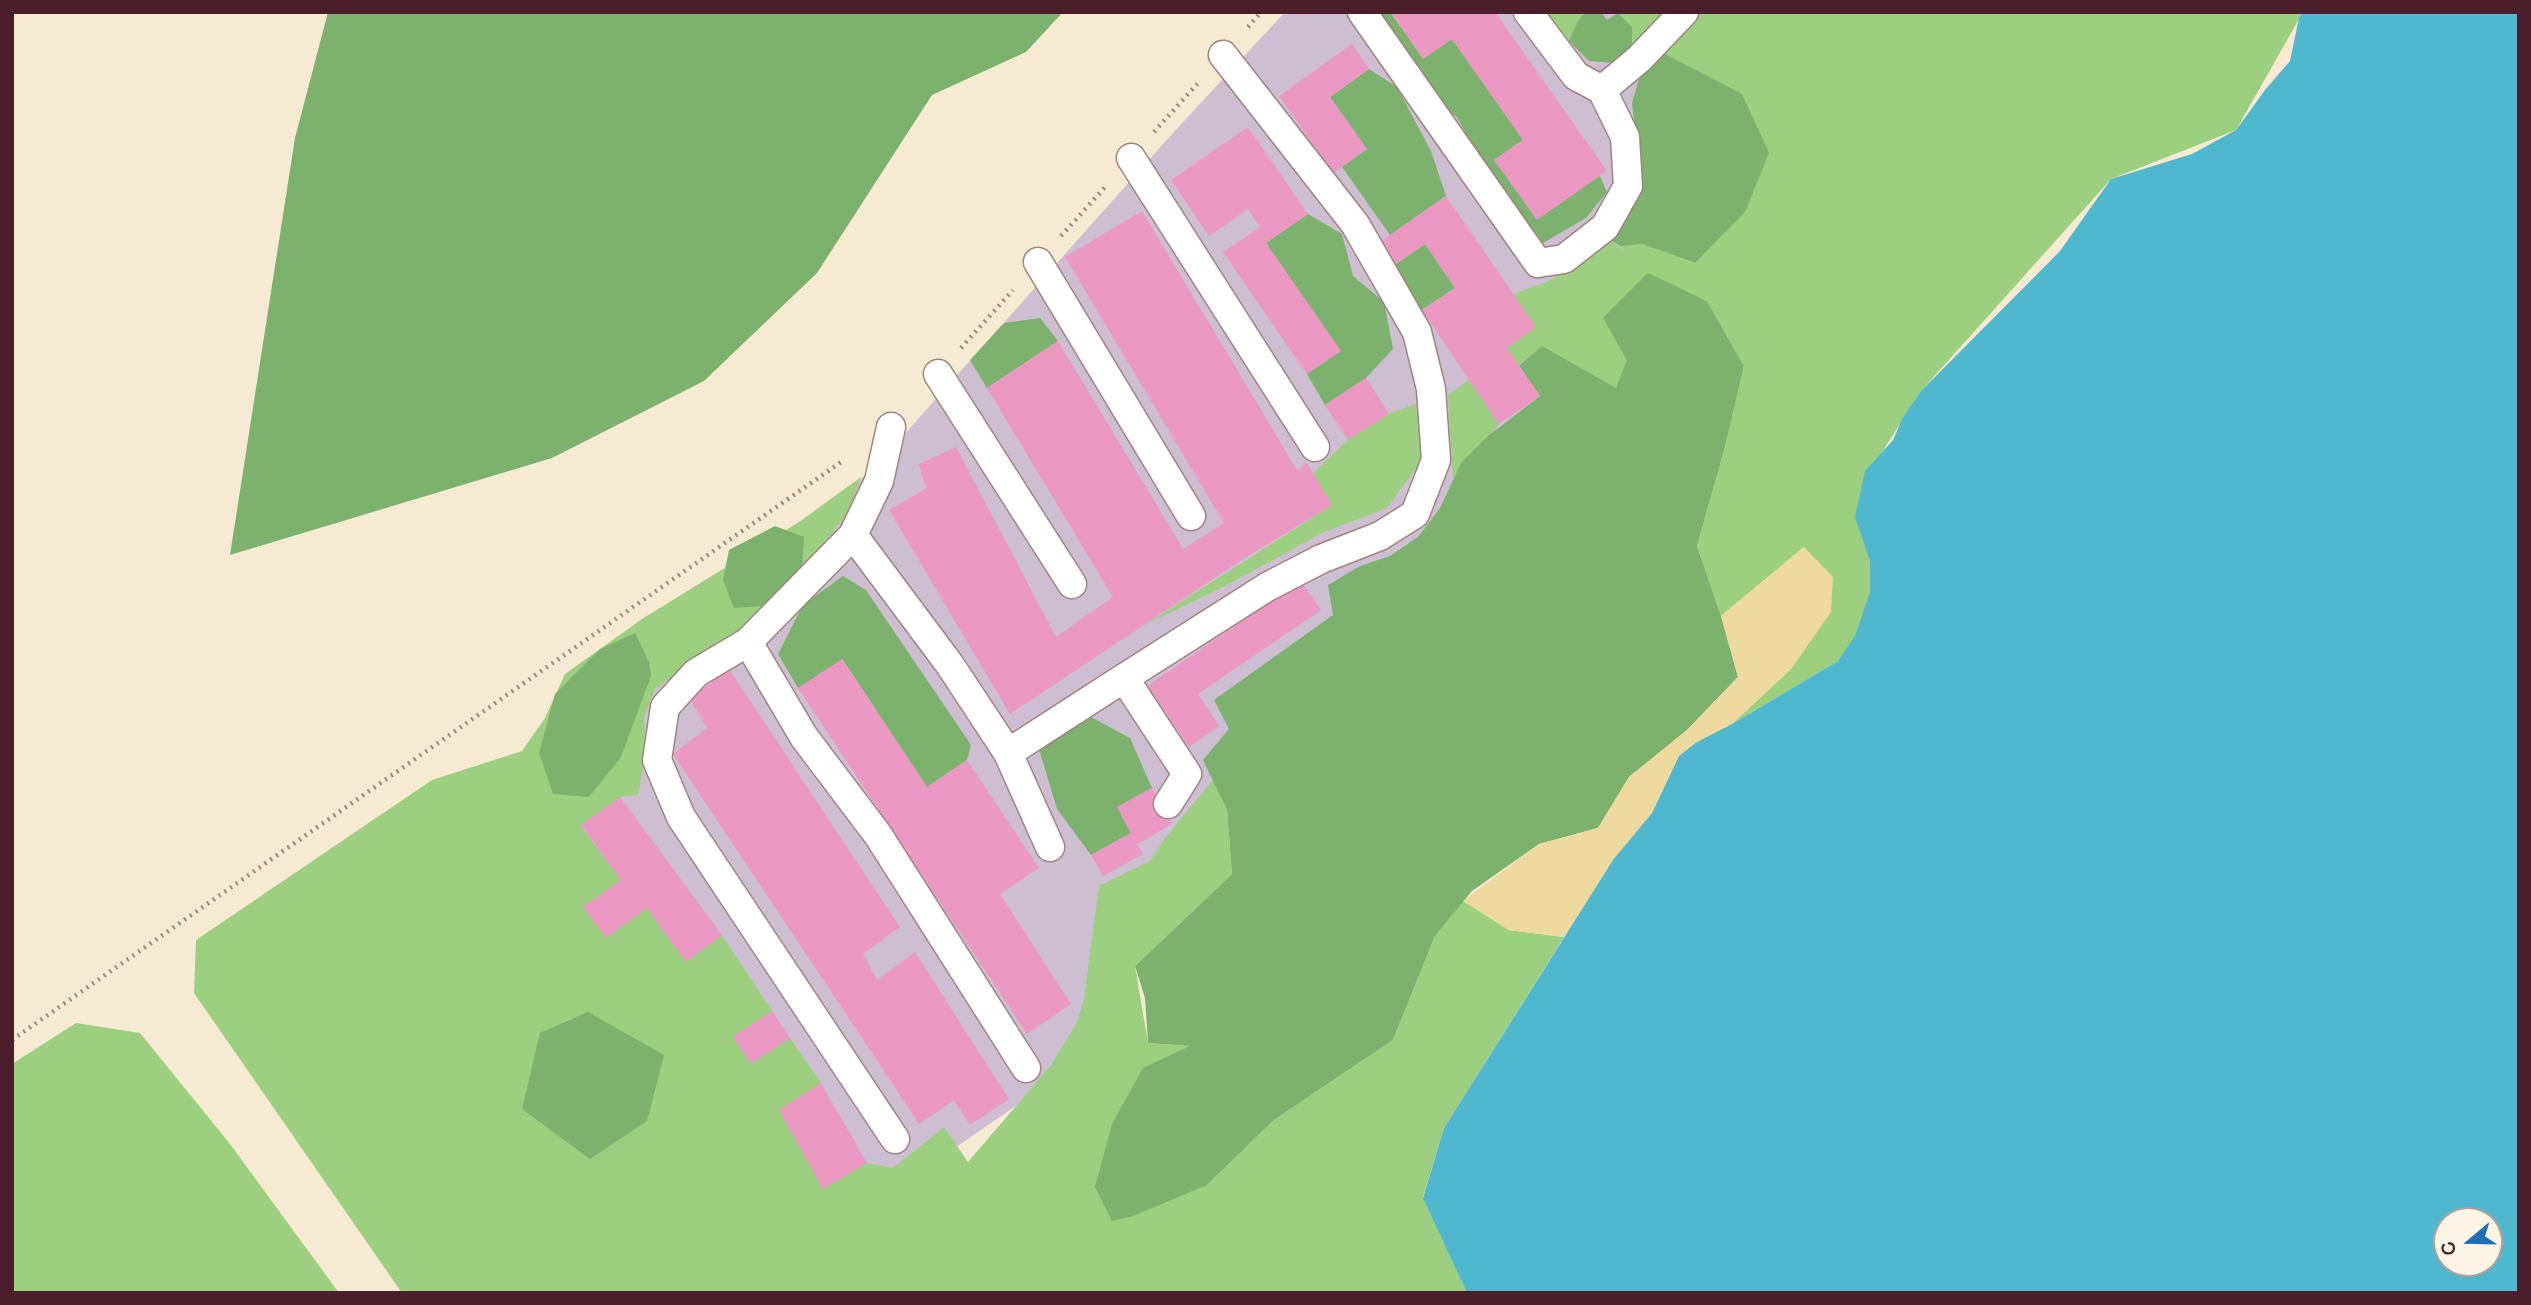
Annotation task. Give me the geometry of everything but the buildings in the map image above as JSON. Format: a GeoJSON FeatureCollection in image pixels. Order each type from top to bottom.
{"type":"FeatureCollection","features":[{"type":"Feature","properties":{"kind":"lane"},"geometry":{"type":"LineString","coordinates":[[1362,12],[1538,263],[1564,259],[1605,227],[1628,186],[1625,136],[1602,90],[1577,76],[1528,12]]}},
{"type":"Feature","properties":{"kind":"lane"},"geometry":{"type":"LineString","coordinates":[[1602,90],[1639,59],[1684,12]]}},
{"type":"Feature","properties":{"kind":"lane"},"geometry":{"type":"LineString","coordinates":[[1008,753],[1267,587],[1321,559],[1380,536],[1415,514],[1436,460],[1431,389],[1416,332],[1354,224],[1223,55]]}},
{"type":"Feature","properties":{"kind":"lane"},"geometry":{"type":"LineString","coordinates":[[1130,158],[1315,447]]}},
{"type":"Feature","properties":{"kind":"lane"},"geometry":{"type":"LineString","coordinates":[[1038,262],[1191,516]]}},
{"type":"Feature","properties":{"kind":"lane"},"geometry":{"type":"LineString","coordinates":[[938,374],[1072,584]]}},
{"type":"Feature","properties":{"kind":"lane"},"geometry":{"type":"LineString","coordinates":[[891,427],[879,481],[853,534],[748,642],[696,673],[665,706],[657,760],[681,817],[895,1139]]}},
{"type":"Feature","properties":{"kind":"lane"},"geometry":{"type":"LineString","coordinates":[[853,534],[950,665],[1008,753],[1050,846]]}},
{"type":"Feature","properties":{"kind":"lane"},"geometry":{"type":"LineString","coordinates":[[748,642],[804,737],[878,835],[1026,1068]]}},
{"type":"Feature","properties":{"kind":"lane"},"geometry":{"type":"LineString","coordinates":[[1124,678],[1187,774],[1168,804]]}},
{"type":"Feature","properties":{"kind":"path"},"geometry":{"type":"LineString","coordinates":[[938,374],[1261,12]]}},
{"type":"Feature","properties":{"kind":"path"},"geometry":{"type":"LineString","coordinates":[[12,1040],[891,427]]}},
{"type":"Feature","properties":{"kind":"shaded area"},"geometry":{"type":"Polygon","coordinates":[[[1285,12],[1732,12],[1718,107],[1608,368],[1482,467],[1237,754],[1089,1055],[802,1254],[522,825],[902,437],[1172,134],[1285,12]]]}},
{"type":"Feature","properties":{"kind":"green space"},"geometry":{"type":"Polygon","coordinates":[[[328,12],[1063,12],[1026,52],[932,95],[817,273],[704,381],[552,458],[230,555],[295,138],[328,12]]]}},
{"type":"Feature","properties":{"kind":"green space"},"geometry":{"type":"Polygon","coordinates":[[[1372,12],[1395,12],[1392,15],[1423,58],[1452,39],[1523,140],[1494,160],[1600,176],[1607,192],[1586,218],[1543,243],[1487,172],[1457,117],[1438,105],[1417,66],[1392,30],[1381,27],[1372,12]]]}},
{"type":"Feature","properties":{"kind":"green space"},"geometry":{"type":"Polygon","coordinates":[[[1544,12],[1586,12],[1578,21],[1569,41],[1544,12]]]}},
{"type":"Feature","properties":{"kind":"green space"},"geometry":{"type":"Polygon","coordinates":[[[1586,12],[1601,12],[1607,20],[1618,13],[1632,27],[1632,44],[1613,63],[1589,61],[1569,41],[1578,21],[1586,12]]]}},
{"type":"Feature","properties":{"kind":"green space"},"geometry":{"type":"Polygon","coordinates":[[[1664,12],[1654,26],[1632,44],[1632,27],[1618,13],[1664,12]]]}},
{"type":"Feature","properties":{"kind":"green space"},"geometry":{"type":"Polygon","coordinates":[[[1695,12],[2303,12],[2236,130],[2111,179],[1921,391],[1863,482],[1918,578],[1838,661],[1732,724],[1792,668],[1804,547],[1721,616],[1697,546],[1744,366],[1707,301],[1648,274],[1627,361],[1617,389],[1542,346],[1519,366],[1507,348],[1536,327],[1513,294],[1547,282],[1612,241],[1624,251],[1620,246],[1642,244],[1695,263],[1742,95],[1665,54],[1695,12]]]}},
{"type":"Feature","properties":{"kind":"green space"},"geometry":{"type":"Polygon","coordinates":[[[1665,54],[1742,94],[1769,153],[1745,212],[1695,263],[1642,244],[1620,246],[1612,241],[1640,169],[1632,103],[1639,79],[1665,54]]]}},
{"type":"Feature","properties":{"kind":"green space"},"geometry":{"type":"Polygon","coordinates":[[[1369,69],[1397,87],[1431,151],[1446,196],[1390,235],[1342,167],[1367,149],[1330,97],[1369,69]]]}},
{"type":"Feature","properties":{"kind":"green space"},"geometry":{"type":"Polygon","coordinates":[[[1308,214],[1342,234],[1353,276],[1384,302],[1393,349],[1366,378],[1325,405],[1307,374],[1340,351],[1266,243],[1308,214]]]}},
{"type":"Feature","properties":{"kind":"green space"},"geometry":{"type":"Polygon","coordinates":[[[1425,244],[1455,288],[1422,310],[1406,298],[1393,266],[1425,244]]]}},
{"type":"Feature","properties":{"kind":"green space"},"geometry":{"type":"Polygon","coordinates":[[[1648,273],[1707,301],[1744,366],[1697,546],[1738,677],[1687,730],[1629,777],[1598,828],[1539,844],[1472,891],[1435,936],[1393,1040],[1274,1120],[1207,1185],[1133,1216],[1112,1221],[1095,1187],[1112,1124],[1143,1068],[1190,1046],[1148,1043],[1145,998],[1135,966],[1232,874],[1227,810],[1203,760],[1229,729],[1214,700],[1333,615],[1328,585],[1360,566],[1390,556],[1418,537],[1440,508],[1461,463],[1488,436],[1540,396],[1519,366],[1542,346],[1616,388],[1627,360],[1603,318],[1648,273]]]}},
{"type":"Feature","properties":{"kind":"green space"},"geometry":{"type":"Polygon","coordinates":[[[1040,318],[1058,341],[987,388],[970,360],[1004,323],[1040,318]]]}},
{"type":"Feature","properties":{"kind":"green space"},"geometry":{"type":"Polygon","coordinates":[[[1469,380],[1499,424],[1453,478],[1448,395],[1469,380]]]}},
{"type":"Feature","properties":{"kind":"green space"},"geometry":{"type":"Polygon","coordinates":[[[1415,404],[1420,423],[1422,460],[1387,508],[1322,533],[1231,583],[1145,625],[1332,505],[1313,473],[1348,440],[1389,414],[1415,404]]]}},
{"type":"Feature","properties":{"kind":"green space"},"geometry":{"type":"Polygon","coordinates":[[[861,477],[848,513],[809,561],[740,630],[655,689],[644,718],[645,757],[638,795],[620,797],[581,826],[621,880],[583,907],[647,908],[686,962],[722,935],[772,1011],[733,1037],[751,1064],[790,1038],[821,1083],[779,1110],[823,1188],[867,1163],[893,1168],[944,1127],[968,1162],[1052,1064],[1077,1022],[1084,999],[1099,886],[1150,861],[1165,838],[1213,780],[1227,810],[1232,874],[1135,966],[1148,1043],[1192,1046],[1207,1185],[1274,1120],[1393,1040],[1435,936],[1463,901],[1509,930],[1564,937],[1444,1128],[1423,1197],[1467,1293],[402,1293],[194,993],[196,940],[432,780],[522,751],[545,718],[565,674],[642,619],[799,522],[861,477]]]}},
{"type":"Feature","properties":{"kind":"green space"},"geometry":{"type":"Polygon","coordinates":[[[775,526],[804,537],[802,568],[763,606],[734,608],[723,580],[729,550],[775,526]]]}},
{"type":"Feature","properties":{"kind":"green space"},"geometry":{"type":"Polygon","coordinates":[[[843,576],[866,590],[971,745],[967,760],[927,787],[843,660],[798,688],[778,654],[803,605],[843,576]]]}},
{"type":"Feature","properties":{"kind":"green space"},"geometry":{"type":"Polygon","coordinates":[[[635,633],[649,662],[651,676],[621,757],[589,797],[553,794],[539,753],[555,694],[600,649],[635,633]]]}},
{"type":"Feature","properties":{"kind":"green space"},"geometry":{"type":"Polygon","coordinates":[[[1091,717],[1130,738],[1152,788],[1117,807],[1131,833],[1091,855],[1057,809],[1039,749],[1091,717]]]}},
{"type":"Feature","properties":{"kind":"green space"},"geometry":{"type":"Polygon","coordinates":[[[588,1012],[664,1055],[647,1121],[590,1159],[522,1109],[540,1033],[588,1012]]]}},
{"type":"Feature","properties":{"kind":"green space"},"geometry":{"type":"Polygon","coordinates":[[[76,1023],[140,1033],[230,1144],[339,1293],[12,1293],[12,1064],[76,1023]]]}},
{"type":"Feature","properties":{"kind":"sand"},"geometry":{"type":"Polygon","coordinates":[[[1804,547],[1833,577],[1831,612],[1792,668],[1732,724],[1679,756],[1652,813],[1564,937],[1509,930],[1463,901],[1539,844],[1598,828],[1629,777],[1687,730],[1738,677],[1721,616],[1804,547]]]}},
{"type":"Feature","properties":{"kind":"water"},"geometry":{"type":"Polygon","coordinates":[[[2303,12],[2519,12],[2519,1293],[1467,1293],[1423,1198],[1444,1128],[1613,860],[1652,813],[1679,756],[1697,742],[1838,661],[1855,636],[1870,592],[1870,561],[1855,517],[1865,471],[1893,440],[1902,419],[1921,391],[2060,251],[2111,179],[2192,154],[2236,130],[2290,61],[2299,18],[2303,12]]]}}]}
